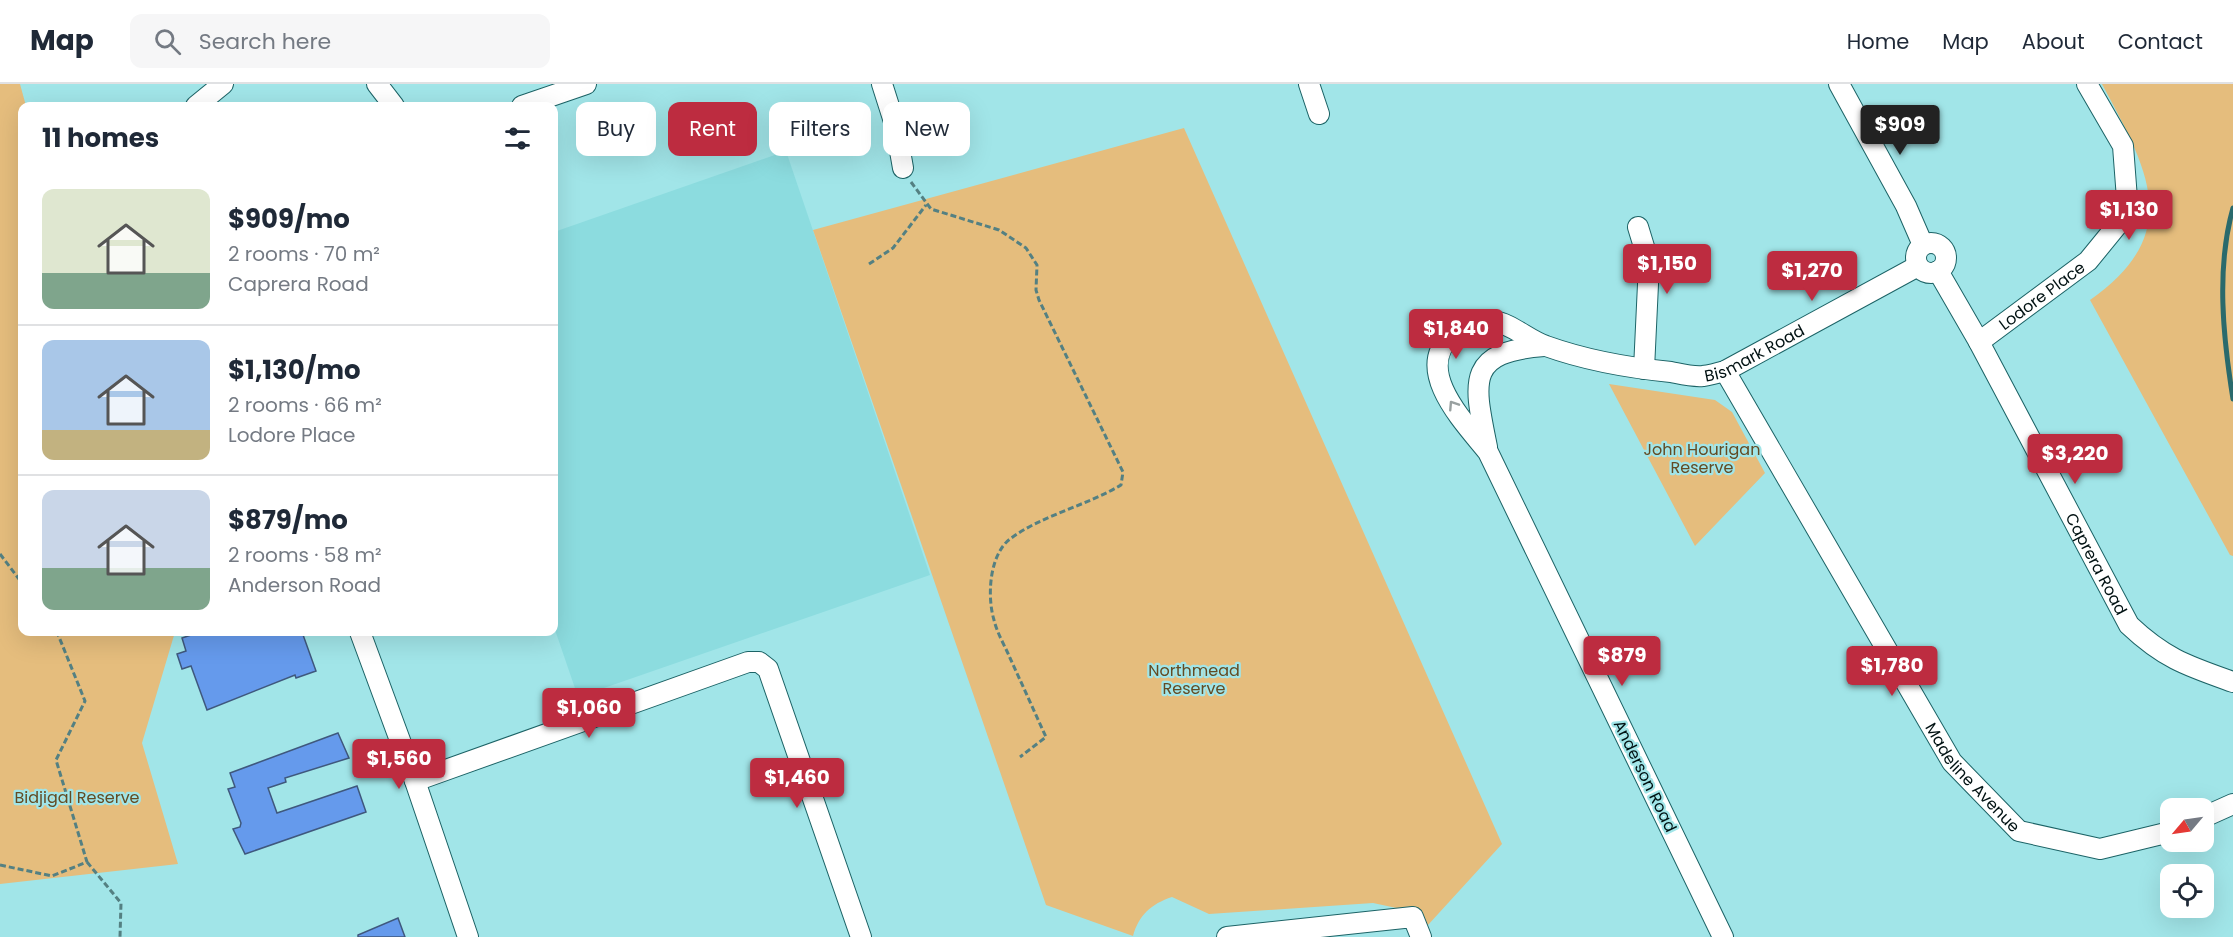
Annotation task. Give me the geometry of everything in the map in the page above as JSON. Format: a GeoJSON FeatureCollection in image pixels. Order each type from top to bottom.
{"type":"FeatureCollection","features":[{"type":"Feature","properties":{"kind":"street"},"geometry":{"type":"LineString","coordinates":[[201,102],[223,84]]}},
{"type":"Feature","properties":{"kind":"street"},"geometry":{"type":"LineString","coordinates":[[377,84],[391,102]]}},
{"type":"Feature","properties":{"kind":"street"},"geometry":{"type":"LineString","coordinates":[[534,102],[586,84]]}},
{"type":"Feature","properties":{"kind":"street"},"geometry":{"type":"LineString","coordinates":[[882,84],[897,128],[903,168]]}},
{"type":"Feature","properties":{"kind":"street"},"geometry":{"type":"LineString","coordinates":[[1309,84],[1319,114]]}},
{"type":"Feature","properties":{"kind":"street"},"geometry":{"type":"LineString","coordinates":[[1839,84],[1906,206],[1923,245]]}},
{"type":"Feature","properties":{"kind":"street","name":"Lodore Place"},"geometry":{"type":"LineString","coordinates":[[1979,342],[2088,261],[2128,212],[2123,146],[2087,84]]}},
{"type":"Feature","properties":{"kind":"street"},"geometry":{"type":"LineString","coordinates":[[1638,227],[1649,263],[1644,369]]}},
{"type":"Feature","properties":{"kind":"street"},"geometry":{"type":"LineString","coordinates":[[1935,244],[1944,250],[1945,262],[1938,271],[1927,273],[1918,266],[1916,254],[1923,245],[1935,244]]}},
{"type":"Feature","properties":{"kind":"street","name":"Bismark Road"},"geometry":{"type":"LineString","coordinates":[[1644,369],[1702,376],[1725,371],[1918,266]]}},
{"type":"Feature","properties":{"kind":"street","name":"Caprera Road"},"geometry":{"type":"LineString","coordinates":[[1938,271],[1979,342],[2129,625],[2147,642],[2175,661],[2233,682]]}},
{"type":"Feature","properties":{"kind":"street","name":"Anderson Road"},"geometry":{"type":"LineString","coordinates":[[1644,369],[1545,346],[1496,321],[1482,321],[1455,332],[1438,353],[1438,376],[1446,394],[1488,452],[1723,937]]}},
{"type":"Feature","properties":{"kind":"street","name":"Anderson Road"},"geometry":{"type":"LineString","coordinates":[[1488,452],[1478,403],[1480,374],[1490,360],[1504,352],[1545,346]]}},
{"type":"Feature","properties":{"kind":"street","name":"Madeline Avenue"},"geometry":{"type":"LineString","coordinates":[[1725,371],[1952,762],[2019,831],[2100,849],[2160,834]]}},
{"type":"Feature","properties":{"kind":"street"},"geometry":{"type":"LineString","coordinates":[[361,636],[415,781],[468,937]]}},
{"type":"Feature","properties":{"kind":"street"},"geometry":{"type":"LineString","coordinates":[[415,781],[748,662],[759,662],[768,669],[861,937]]}},
{"type":"Feature","properties":{"kind":"street"},"geometry":{"type":"LineString","coordinates":[[2214,813],[2233,804]]}},
{"type":"Feature","properties":{"kind":"street"},"geometry":{"type":"LineString","coordinates":[[1227,937],[1413,917],[1421,937]]}},
{"type":"Feature","properties":{"kind":"path"},"geometry":{"type":"LineString","coordinates":[[903,168],[926,205],[999,230],[1026,248],[1033,256],[1037,265],[1036,290],[1039,300],[1123,472],[1121,485],[1098,499],[1065,510],[1010,539],[1000,552],[993,572],[990,598],[994,620],[1046,737],[1020,757]]}},
{"type":"Feature","properties":{"kind":"path"},"geometry":{"type":"LineString","coordinates":[[869,264],[893,248],[926,205]]}},
{"type":"Feature","properties":{"kind":"path"},"geometry":{"type":"LineString","coordinates":[[0,554],[18,578]]}},
{"type":"Feature","properties":{"kind":"path"},"geometry":{"type":"LineString","coordinates":[[59,636],[85,701],[57,760],[87,862],[121,903],[120,937]]}},
{"type":"Feature","properties":{"kind":"path"},"geometry":{"type":"LineString","coordinates":[[0,865],[52,876],[87,862]]}},
{"type":"Feature","properties":{"kind":"shaded area"},"geometry":{"type":"Polygon","coordinates":[[[772,156],[788,156],[930,575],[578,697],[558,636],[558,231],[772,156]]]}},
{"type":"Feature","properties":{"kind":"green space","name":"Bidjigal Reserve"},"geometry":{"type":"Polygon","coordinates":[[[0,84],[20,84],[25,102],[18,102],[18,636],[174,636],[142,743],[178,864],[0,884],[0,84]]]}},
{"type":"Feature","properties":{"kind":"green space"},"geometry":{"type":"Polygon","coordinates":[[[2102,84],[2233,84],[2233,556],[2230,555],[2090,300],[2120,275],[2139,249],[2148,224],[2149,198],[2143,171],[2132,143],[2102,84]]]}},
{"type":"Feature","properties":{"kind":"green space","name":"Northmead Reserve"},"geometry":{"type":"Polygon","coordinates":[[[1184,128],[1502,844],[1428,925],[1406,910],[1373,903],[1209,914],[1172,897],[1158,903],[1142,916],[1133,936],[1046,905],[813,230],[1184,128]]]}},
{"type":"Feature","properties":{"kind":"green space","name":"John Hourigan Reserve"},"geometry":{"type":"Polygon","coordinates":[[[1609,384],[1715,400],[1732,412],[1765,473],[1695,546],[1609,384]]]}},
{"type":"Feature","properties":{"kind":"building"},"geometry":{"type":"Polygon","coordinates":[[[188,636],[303,636],[316,671],[296,678],[295,675],[207,710],[191,666],[182,669],[177,654],[186,651],[182,638],[188,636]]]}},
{"type":"Feature","properties":{"kind":"building"},"geometry":{"type":"Polygon","coordinates":[[[338,733],[349,758],[285,778],[286,782],[268,788],[277,813],[357,786],[366,812],[245,854],[233,829],[240,827],[241,823],[228,789],[235,787],[230,773],[338,733]]]}},
{"type":"Feature","properties":{"kind":"building"},"geometry":{"type":"Polygon","coordinates":[[[398,918],[405,937],[358,937],[358,935],[398,918]]]}},
{"type":"Feature","properties":{"kind":"waterway"},"geometry":{"type":"LineString","coordinates":[[2233,208],[2224,254],[2223,278],[2224,327],[2233,399]]}}]}
